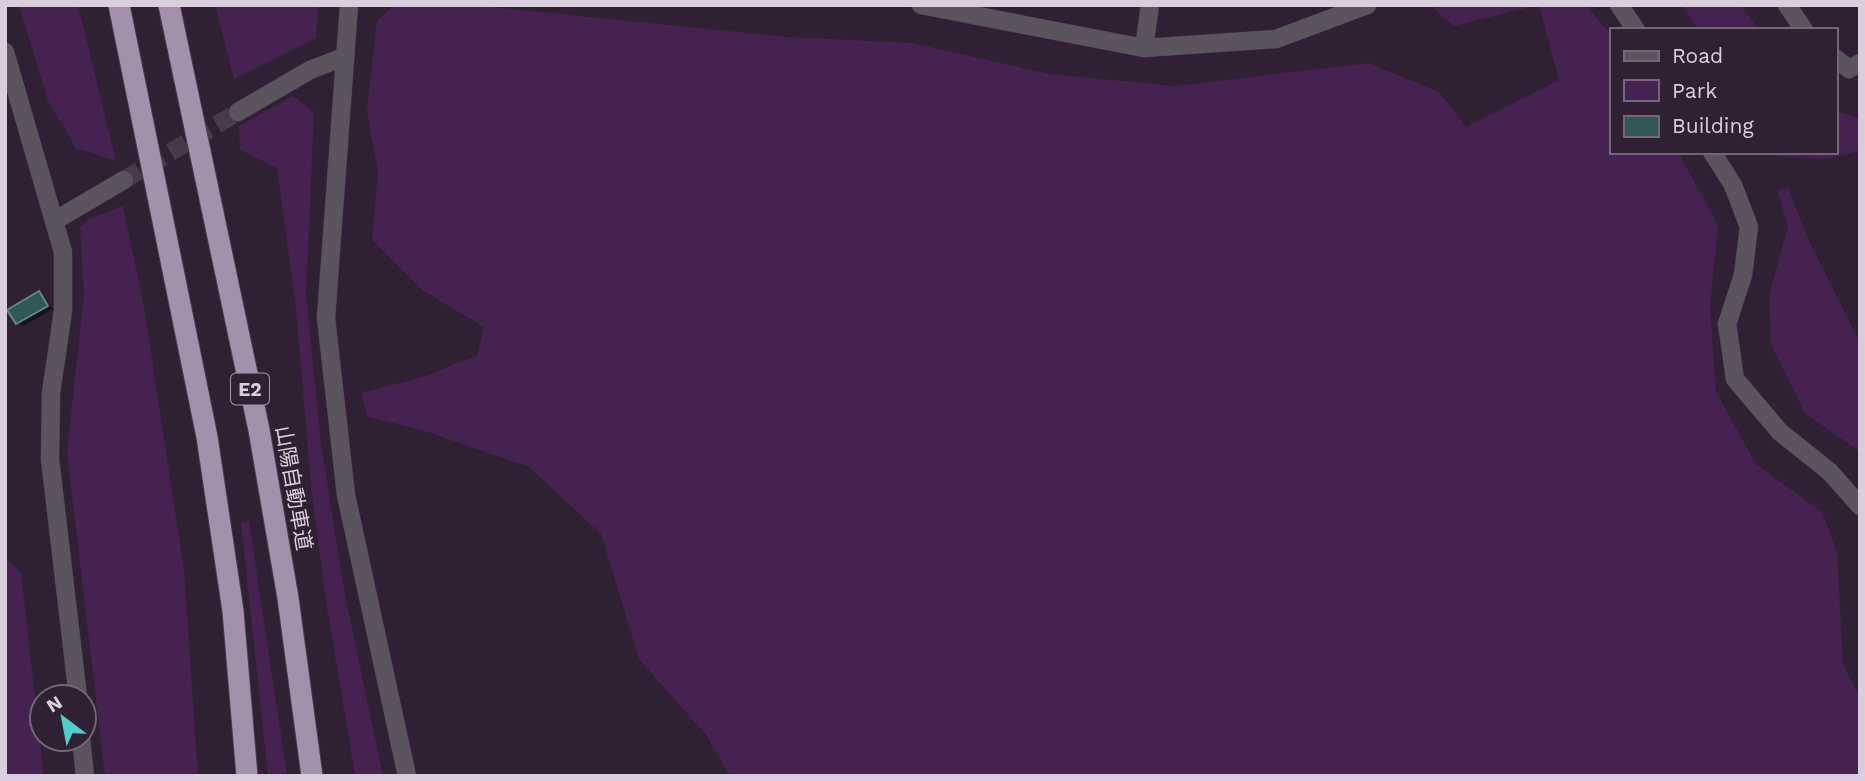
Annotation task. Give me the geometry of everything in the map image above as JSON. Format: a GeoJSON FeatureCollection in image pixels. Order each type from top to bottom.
{"type":"FeatureCollection","features":[{"type":"Feature","properties":{"kind":"highway","name":"E2"},"geometry":{"type":"LineString","coordinates":[[119,5],[207,437],[233,611],[247,776]]}},
{"type":"Feature","properties":{"kind":"highway","name":"山陽自動車道"},"geometry":{"type":"LineString","coordinates":[[169,5],[259,430],[288,598],[312,776]]}},
{"type":"Feature","properties":{"kind":"street"},"geometry":{"type":"LineString","coordinates":[[349,5],[326,318],[346,495],[407,776]]}},
{"type":"Feature","properties":{"kind":"street"},"geometry":{"type":"LineString","coordinates":[[921,5],[1144,48],[1276,39],[1367,5]]}},
{"type":"Feature","properties":{"kind":"street"},"geometry":{"type":"LineString","coordinates":[[1144,48],[1150,5]]}},
{"type":"Feature","properties":{"kind":"street"},"geometry":{"type":"LineString","coordinates":[[1619,5],[1635,28]]}},
{"type":"Feature","properties":{"kind":"street"},"geometry":{"type":"LineString","coordinates":[[1787,5],[1803,28]]}},
{"type":"Feature","properties":{"kind":"street"},"geometry":{"type":"LineString","coordinates":[[5,52],[63,252],[63,311],[51,393],[50,459],[76,683]]}},
{"type":"Feature","properties":{"kind":"street"},"geometry":{"type":"LineString","coordinates":[[238,112],[310,69],[344,57]]}},
{"type":"Feature","properties":{"kind":"street"},"geometry":{"type":"LineString","coordinates":[[1837,60],[1849,69],[1860,63]]}},
{"type":"Feature","properties":{"kind":"street"},"geometry":{"type":"LineString","coordinates":[[1714,154],[1733,185],[1749,227],[1744,275],[1727,324],[1734,379],[1780,432],[1830,472],[1860,506]]}},
{"type":"Feature","properties":{"kind":"street"},"geometry":{"type":"LineString","coordinates":[[54,221],[124,180]]}},
{"type":"Feature","properties":{"kind":"street"},"geometry":{"type":"LineString","coordinates":[[83,753],[85,776]]}},
{"type":"Feature","properties":{"kind":"green space"},"geometry":{"type":"Polygon","coordinates":[[[19,5],[78,5],[116,161],[76,148],[48,101],[19,5]]]}},
{"type":"Feature","properties":{"kind":"green space"},"geometry":{"type":"Polygon","coordinates":[[[215,5],[318,5],[316,38],[234,79],[215,5]]]}},
{"type":"Feature","properties":{"kind":"green space"},"geometry":{"type":"Polygon","coordinates":[[[394,5],[471,5],[787,37],[912,43],[1050,74],[1175,86],[1369,63],[1439,92],[1466,127],[1559,80],[1539,5],[1585,5],[1610,33],[1610,154],[1679,154],[1718,225],[1710,307],[1716,392],[1756,464],[1823,513],[1837,553],[1843,664],[1860,698],[1860,776],[730,776],[707,736],[639,659],[601,534],[529,467],[422,430],[368,417],[361,393],[423,377],[477,355],[484,327],[424,291],[372,240],[378,172],[367,111],[377,21],[394,5]]]}},
{"type":"Feature","properties":{"kind":"green space"},"geometry":{"type":"Polygon","coordinates":[[[1444,5],[1538,5],[1454,26],[1434,9],[1444,5]]]}},
{"type":"Feature","properties":{"kind":"green space"},"geometry":{"type":"Polygon","coordinates":[[[1682,5],[1740,5],[1757,28],[1697,28],[1682,5]]]}},
{"type":"Feature","properties":{"kind":"green space"},"geometry":{"type":"Polygon","coordinates":[[[293,96],[314,112],[306,294],[321,444],[345,595],[383,776],[355,776],[326,602],[311,486],[296,308],[277,168],[240,150],[239,126],[293,96]]]}},
{"type":"Feature","properties":{"kind":"green space"},"geometry":{"type":"Polygon","coordinates":[[[1837,111],[1860,119],[1860,151],[1824,159],[1775,154],[1837,154],[1837,111]]]}},
{"type":"Feature","properties":{"kind":"green space"},"geometry":{"type":"Polygon","coordinates":[[[1788,188],[1810,243],[1860,343],[1860,452],[1805,413],[1771,345],[1769,296],[1788,226],[1777,190],[1788,188]]]}},
{"type":"Feature","properties":{"kind":"green space"},"geometry":{"type":"Polygon","coordinates":[[[123,206],[144,307],[184,570],[198,776],[105,776],[98,716],[98,683],[94,683],[67,453],[84,293],[80,228],[91,218],[123,206]]]}},
{"type":"Feature","properties":{"kind":"green space"},"geometry":{"type":"Polygon","coordinates":[[[249,521],[287,776],[268,776],[241,523],[249,521]]]}},
{"type":"Feature","properties":{"kind":"green space"},"geometry":{"type":"Polygon","coordinates":[[[5,557],[21,574],[33,683],[28,683],[28,753],[41,753],[44,776],[5,776],[5,557]]]}},
{"type":"Feature","properties":{"kind":"building"},"geometry":{"type":"Polygon","coordinates":[[[39,291],[48,306],[16,324],[7,310],[39,291]]]}},
{"type":"Feature","properties":{"kind":"tunnel"},"geometry":{"type":"LineString","coordinates":[[124,180],[238,112]]}}]}
